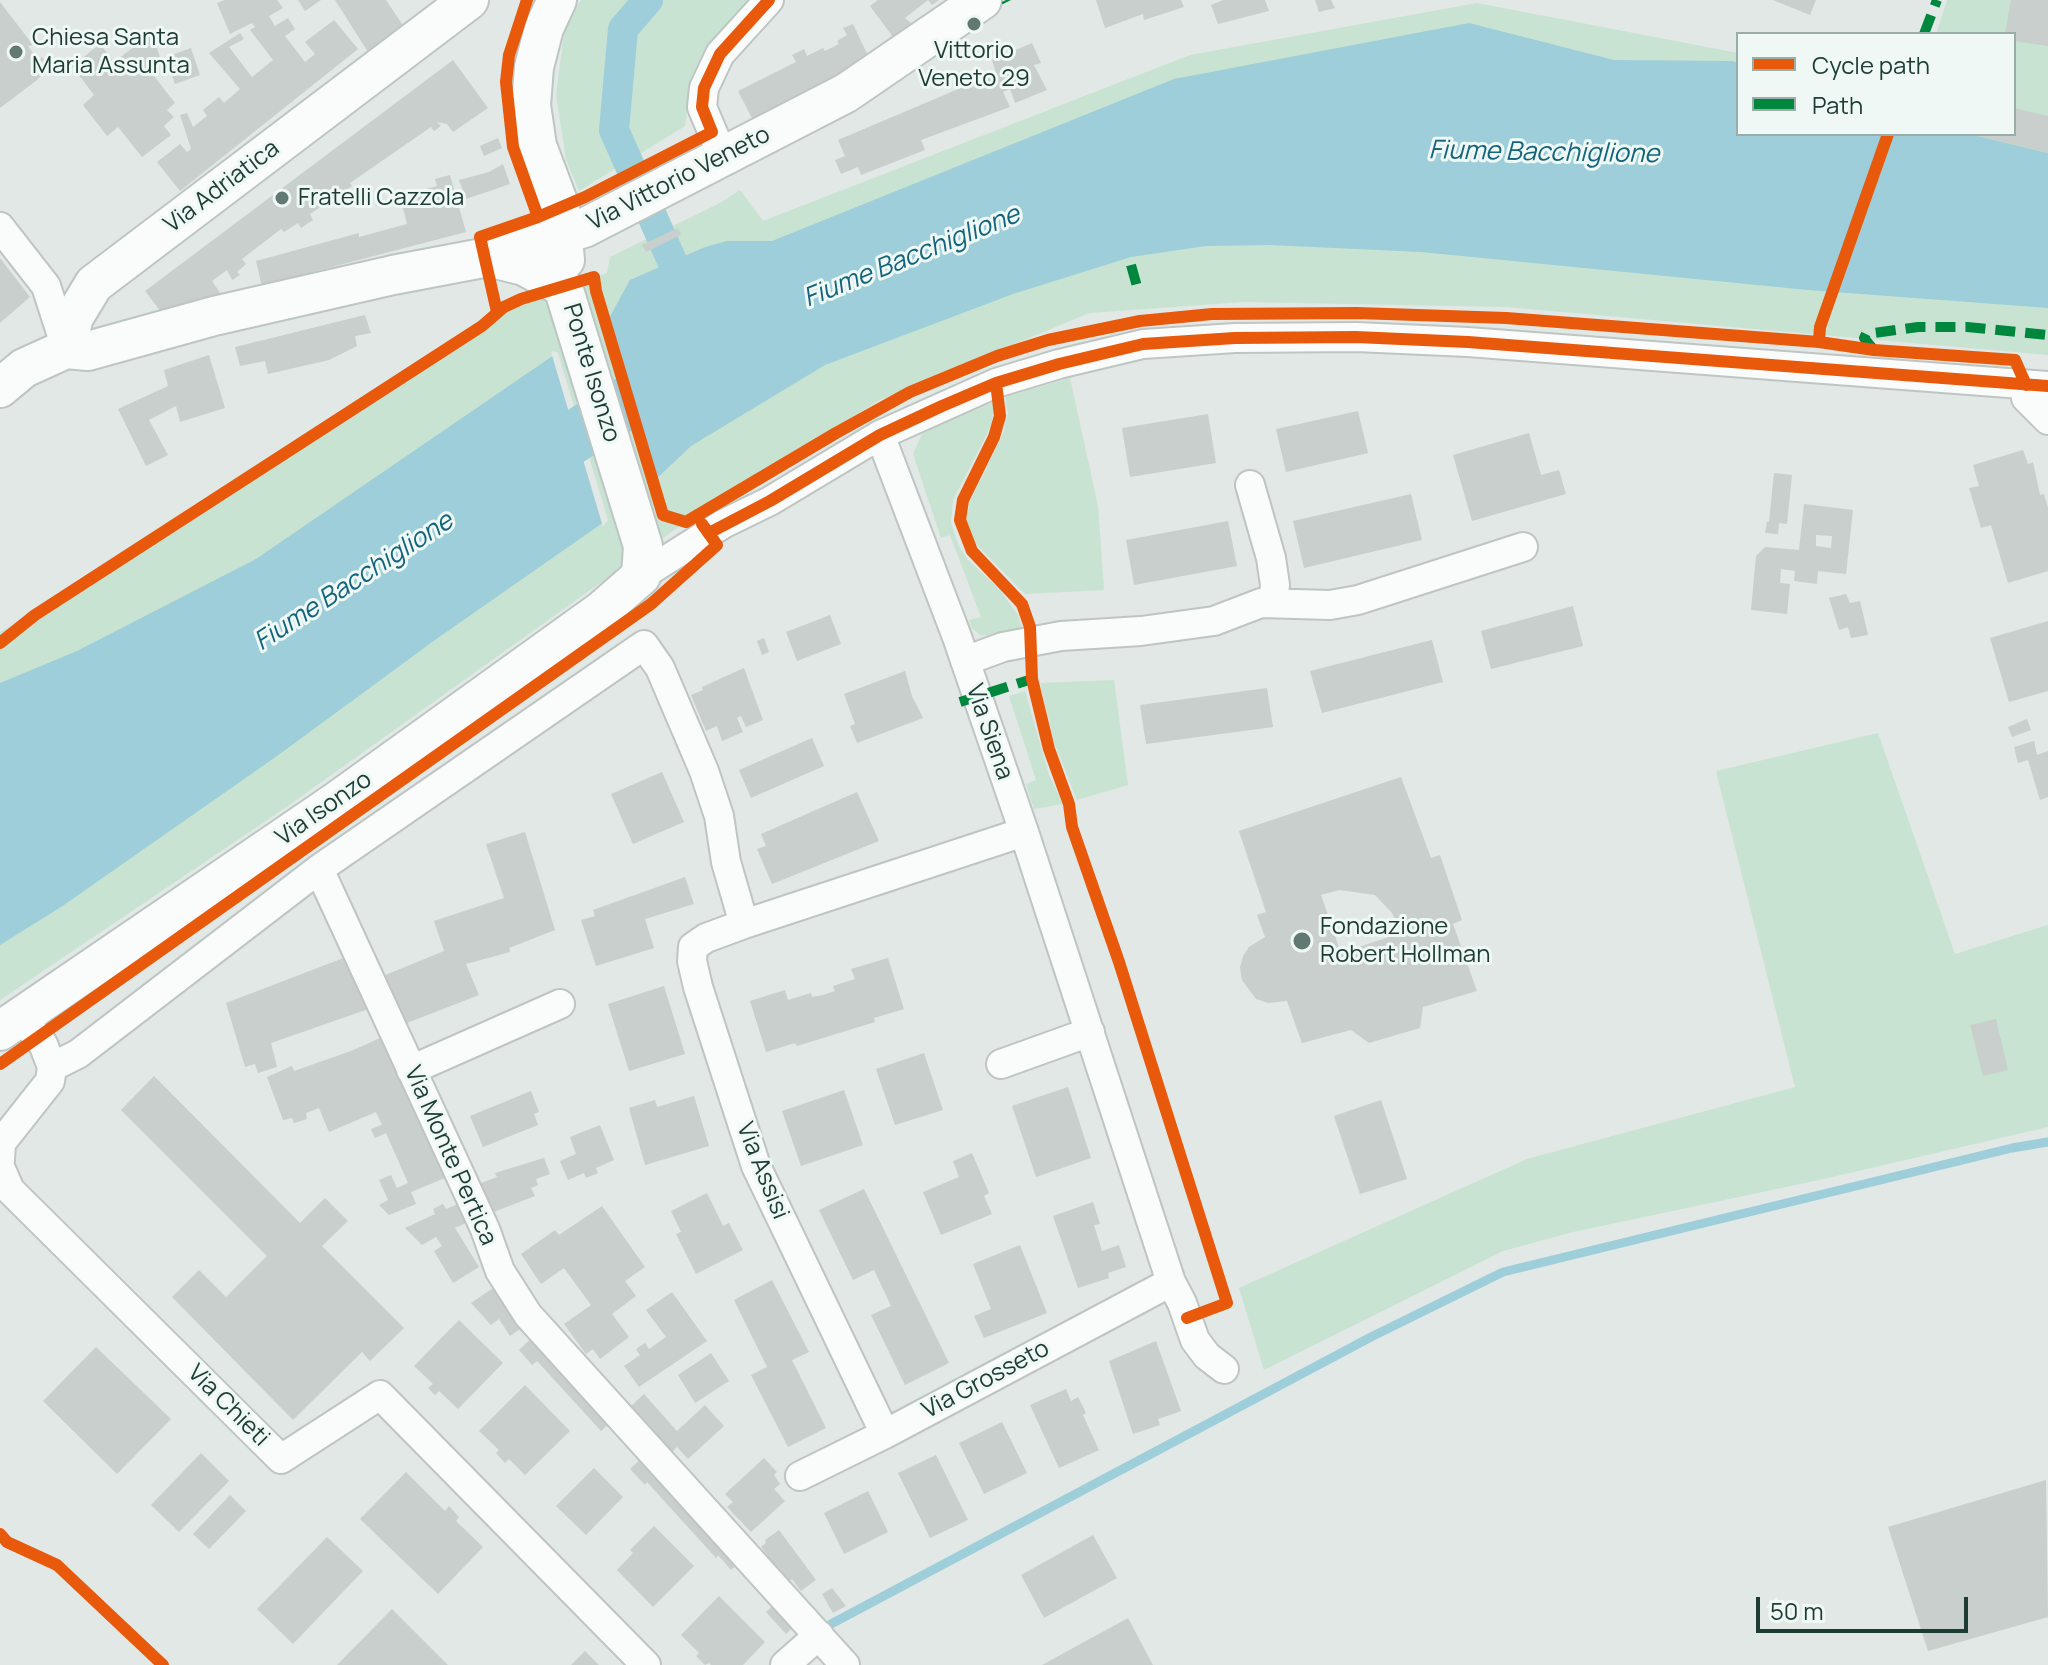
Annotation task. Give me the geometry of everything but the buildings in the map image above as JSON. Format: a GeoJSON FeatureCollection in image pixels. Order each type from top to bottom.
{"type":"FeatureCollection","features":[{"type":"Feature","properties":{"kind":"main road","name":"Via Adriatica"},"geometry":{"type":"LineString","coordinates":[[66,349],[74,317],[94,284],[469,0]]}},
{"type":"Feature","properties":{"kind":"main road","name":"Ponte Isonzo"},"geometry":{"type":"LineString","coordinates":[[557,0],[544,28],[534,67],[531,105],[537,146],[560,207],[566,295],[641,556]]}},
{"type":"Feature","properties":{"kind":"main road","name":"Via Vittorio Veneto"},"geometry":{"type":"LineString","coordinates":[[66,349],[88,351],[214,316],[393,275],[488,257],[604,220],[846,93],[982,0]]}},
{"type":"Feature","properties":{"kind":"main road"},"geometry":{"type":"LineString","coordinates":[[488,257],[524,266],[566,295]]}},
{"type":"Feature","properties":{"kind":"main road"},"geometry":{"type":"LineString","coordinates":[[0,388],[24,368],[66,349]]}},
{"type":"Feature","properties":{"kind":"main road","name":"Via Isonzo"},"geometry":{"type":"LineString","coordinates":[[10,1024],[337,801],[601,611],[641,556]]}},
{"type":"Feature","properties":{"kind":"street"},"geometry":{"type":"LineString","coordinates":[[713,162],[702,107],[704,88],[720,54],[769,0]]}},
{"type":"Feature","properties":{"kind":"street"},"geometry":{"type":"LineString","coordinates":[[0,227],[46,286],[66,349]]}},
{"type":"Feature","properties":{"kind":"street","name":"Via Isonzo"},"geometry":{"type":"LineString","coordinates":[[641,556],[723,524],[770,501],[880,435],[996,383],[1143,344],[1235,338],[1356,337],[1468,342],[1813,366],[2037,386]]}},
{"type":"Feature","properties":{"kind":"street"},"geometry":{"type":"LineString","coordinates":[[2037,386],[2026,398],[2048,420]]}},
{"type":"Feature","properties":{"kind":"street","name":"Via Siena"},"geometry":{"type":"LineString","coordinates":[[880,435],[965,661],[1024,832],[1171,1282],[1195,1340],[1207,1356],[1224,1369]]}},
{"type":"Feature","properties":{"kind":"street"},"geometry":{"type":"LineString","coordinates":[[1250,485],[1271,558],[1275,585],[1273,603]]}},
{"type":"Feature","properties":{"kind":"street"},"geometry":{"type":"LineString","coordinates":[[965,661],[1030,641],[1061,636],[1141,631],[1214,621],[1261,603],[1330,605],[1358,600],[1523,547]]}},
{"type":"Feature","properties":{"kind":"street","name":"Via Isonzo"},"geometry":{"type":"LineString","coordinates":[[319,869],[644,645],[660,668],[704,771],[719,816],[726,862],[744,924]]}},
{"type":"Feature","properties":{"kind":"street","name":"Via Assisi"},"geometry":{"type":"LineString","coordinates":[[885,1434],[756,1166],[698,987],[692,961],[693,947],[706,938],[744,924],[1024,832]]}},
{"type":"Feature","properties":{"kind":"street"},"geometry":{"type":"LineString","coordinates":[[52,1067],[78,1054],[319,869]]}},
{"type":"Feature","properties":{"kind":"street","name":"Via Monte Pertica"},"geometry":{"type":"LineString","coordinates":[[319,869],[485,1229],[500,1271],[528,1315],[845,1665]]}},
{"type":"Feature","properties":{"kind":"street"},"geometry":{"type":"LineString","coordinates":[[411,1070],[560,1004]]}},
{"type":"Feature","properties":{"kind":"street"},"geometry":{"type":"LineString","coordinates":[[0,1160],[1,1143],[50,1081],[52,1067],[43,1044],[10,1024]]}},
{"type":"Feature","properties":{"kind":"street"},"geometry":{"type":"LineString","coordinates":[[1001,1064],[1090,1032]]}},
{"type":"Feature","properties":{"kind":"street","name":"Via Chieti"},"geometry":{"type":"LineString","coordinates":[[0,1167],[10,1190],[281,1459],[380,1395],[646,1665]]}},
{"type":"Feature","properties":{"kind":"street","name":"Via Grosseto"},"geometry":{"type":"LineString","coordinates":[[800,1476],[1171,1282]]}},
{"type":"Feature","properties":{"kind":"street"},"geometry":{"type":"LineString","coordinates":[[785,1665],[819,1635]]}},
{"type":"Feature","properties":{"kind":"green space"},"geometry":{"type":"Polygon","coordinates":[[[581,0],[749,0],[702,54],[692,76],[685,126],[579,191],[566,159],[556,95],[565,26],[581,0]]]}},
{"type":"Feature","properties":{"kind":"green space"},"geometry":{"type":"Polygon","coordinates":[[[1947,0],[2048,0],[2048,355],[1506,307],[1244,302],[1089,313],[880,400],[715,501],[285,808],[0,1000],[0,632],[57,604],[179,528],[510,309],[527,300],[607,273],[610,257],[740,190],[763,221],[1190,55],[1477,3],[1736,53],[1736,136],[2016,136],[2016,32],[1937,32],[1947,0]]]}},
{"type":"Feature","properties":{"kind":"green space"},"geometry":{"type":"Polygon","coordinates":[[[1070,378],[1098,506],[1104,590],[1025,594],[974,542],[966,520],[970,502],[1003,434],[1008,413],[1005,397],[1070,378]]]}},
{"type":"Feature","properties":{"kind":"green space"},"geometry":{"type":"Polygon","coordinates":[[[994,402],[992,422],[953,500],[951,523],[967,559],[999,589],[1018,615],[1022,628],[992,636],[980,635],[972,628],[969,620],[981,617],[950,535],[941,538],[913,454],[922,434],[994,402]]]}},
{"type":"Feature","properties":{"kind":"green space"},"geometry":{"type":"Polygon","coordinates":[[[1114,680],[1128,785],[1077,800],[1054,742],[1040,683],[1114,680]]]}},
{"type":"Feature","properties":{"kind":"green space"},"geometry":{"type":"Polygon","coordinates":[[[1025,691],[1049,775],[1063,804],[1034,809],[1026,784],[1036,780],[1009,696],[1025,691]]]}},
{"type":"Feature","properties":{"kind":"green space"},"geometry":{"type":"Polygon","coordinates":[[[1878,733],[1955,954],[2048,925],[2048,1127],[1573,1232],[1503,1251],[1264,1370],[1239,1288],[1527,1159],[1795,1087],[1716,771],[1878,733]]]}},
{"type":"Feature","properties":{"kind":"water"},"geometry":{"type":"Polygon","coordinates":[[[1469,23],[1614,60],[1732,61],[1736,62],[1736,136],[1977,136],[2048,153],[2048,308],[1808,290],[1421,252],[1269,245],[1206,246],[1131,257],[1013,294],[825,365],[691,446],[653,482],[607,322],[630,280],[705,247],[727,241],[772,241],[1174,79],[1469,23]]]}},
{"type":"Feature","properties":{"kind":"water"},"geometry":{"type":"Polygon","coordinates":[[[554,355],[604,522],[277,756],[61,907],[0,945],[0,683],[77,651],[256,559],[554,355]]]}},
{"type":"Feature","properties":{"kind":"pier"},"geometry":{"type":"Polygon","coordinates":[[[606,315],[657,484],[654,486],[649,483],[603,323],[606,315]]]}},
{"type":"Feature","properties":{"kind":"pier"},"geometry":{"type":"Polygon","coordinates":[[[551,352],[558,353],[608,520],[603,527],[551,352]]]}},
{"type":"Feature","properties":{"kind":"waterway"},"geometry":{"type":"LineString","coordinates":[[648,0],[623,29],[614,130],[688,297]]}},
{"type":"Feature","properties":{"kind":"waterway","name":"Fiume Bacchiglione"},"geometry":{"type":"LineString","coordinates":[[517,474],[659,382],[687,359]]}},
{"type":"Feature","properties":{"kind":"waterway"},"geometry":{"type":"LineString","coordinates":[[831,1624],[1371,1337],[1503,1272],[2012,1148],[2048,1142]]}},
{"type":"Feature","properties":{"kind":"marked path"},"geometry":{"type":"LineString","coordinates":[[1925,32],[1937,0]]}},
{"type":"Feature","properties":{"kind":"marked path"},"geometry":{"type":"LineString","coordinates":[[1131,265],[1138,290]]}},
{"type":"Feature","properties":{"kind":"marked path"},"geometry":{"type":"LineString","coordinates":[[1874,350],[1864,338],[1866,334],[1918,327],[1967,327],[2048,335]]}},
{"type":"Feature","properties":{"kind":"marked path"},"geometry":{"type":"LineString","coordinates":[[960,702],[1032,679]]}},
{"type":"Feature","properties":{"kind":"cycle path"},"geometry":{"type":"LineString","coordinates":[[527,0],[509,55],[506,82],[513,147],[538,217]]}},
{"type":"Feature","properties":{"kind":"cycle path"},"geometry":{"type":"LineString","coordinates":[[497,312],[480,237],[585,197],[712,132],[702,107],[704,88],[720,54],[769,0]]}},
{"type":"Feature","properties":{"kind":"cycle path"},"geometry":{"type":"LineString","coordinates":[[1819,342],[1820,327],[1887,136]]}},
{"type":"Feature","properties":{"kind":"cycle path"},"geometry":{"type":"LineString","coordinates":[[0,643],[35,615],[482,326],[504,307],[594,277],[663,515],[686,522],[910,392],[997,356],[1048,340],[1140,321],[1212,314],[1357,313],[1506,318],[2015,360],[2026,385]]}},
{"type":"Feature","properties":{"kind":"cycle path"},"geometry":{"type":"LineString","coordinates":[[709,533],[770,501],[880,435],[942,406],[996,383],[1143,344],[1235,338],[1356,337],[1468,342],[2048,386]]}},
{"type":"Feature","properties":{"kind":"cycle path"},"geometry":{"type":"LineString","coordinates":[[996,383],[1000,416],[994,437],[963,500],[960,520],[972,551],[1022,604],[1030,627],[1032,679],[1049,749],[1227,1303],[1187,1318]]}},
{"type":"Feature","properties":{"kind":"cycle path"},"geometry":{"type":"LineString","coordinates":[[0,1064],[651,604],[717,545],[702,524]]}},
{"type":"Feature","properties":{"kind":"cycle path"},"geometry":{"type":"LineString","coordinates":[[0,1534],[7,1542],[57,1565],[163,1665]]}},
{"type":"Feature","properties":{"kind":"place","name":"Vittorio Veneto 29"},"geometry":{"type":"Point","coordinates":[974,24]}},
{"type":"Feature","properties":{"kind":"place","name":"Chiesa Santa Maria Assunta"},"geometry":{"type":"Point","coordinates":[16,52]}},
{"type":"Feature","properties":{"kind":"place","name":"Fratelli Cazzola"},"geometry":{"type":"Point","coordinates":[282,198]}},
{"type":"Feature","properties":{"kind":"place","name":"Fondazione Robert Hollman"},"geometry":{"type":"Point","coordinates":[1302,941]}}]}
